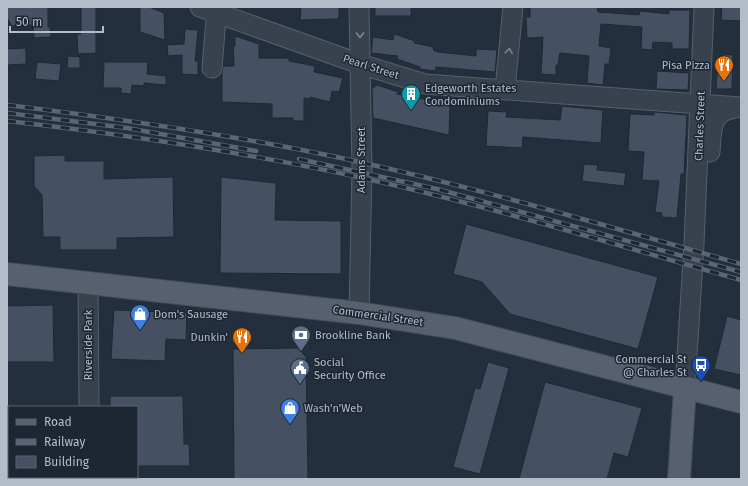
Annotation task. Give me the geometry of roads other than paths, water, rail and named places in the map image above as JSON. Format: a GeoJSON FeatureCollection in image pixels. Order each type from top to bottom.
{"type":"FeatureCollection","features":[{"type":"Feature","properties":{"kind":"main road","name":"Commercial Street"},"geometry":{"type":"LineString","coordinates":[[7,274],[359,313],[454,328],[741,402]]}},
{"type":"Feature","properties":{"kind":"main road","name":"Charles Street"},"geometry":{"type":"LineString","coordinates":[[679,479],[684,388]]}},
{"type":"Feature","properties":{"kind":"street","name":"Adams Street"},"geometry":{"type":"LineString","coordinates":[[359,7],[362,170],[359,313]]}},
{"type":"Feature","properties":{"kind":"street"},"geometry":{"type":"LineString","coordinates":[[505,89],[514,7]]}},
{"type":"Feature","properties":{"kind":"street","name":"Charles Street"},"geometry":{"type":"LineString","coordinates":[[684,388],[694,244],[704,7]]}},
{"type":"Feature","properties":{"kind":"street","name":"Pearl Street"},"geometry":{"type":"LineString","coordinates":[[211,9],[360,64],[426,84],[741,107]]}},
{"type":"Feature","properties":{"kind":"street"},"geometry":{"type":"LineString","coordinates":[[211,9],[212,68]]}},
{"type":"Feature","properties":{"kind":"street","name":"Charles Street"},"geometry":{"type":"LineString","coordinates":[[694,244],[704,207],[714,122],[718,114],[722,111],[741,107]]}},
{"type":"Feature","properties":{"kind":"street","name":"Riverside Park"},"geometry":{"type":"LineString","coordinates":[[88,282],[89,406]]}},
{"type":"Feature","properties":{"kind":"railway"},"geometry":{"type":"LineString","coordinates":[[7,105],[177,128],[262,142],[346,159],[495,195],[741,264]]}},
{"type":"Feature","properties":{"kind":"railway"},"geometry":{"type":"LineString","coordinates":[[7,113],[127,128],[256,151]]}},
{"type":"Feature","properties":{"kind":"railway"},"geometry":{"type":"LineString","coordinates":[[7,121],[100,132],[193,146],[330,171],[422,192],[514,216],[741,280]]}},
{"type":"Feature","properties":{"kind":"railway"},"geometry":{"type":"LineString","coordinates":[[299,159],[437,189],[741,272]]}},
{"type":"Feature","properties":{"kind":"place","name":"Pisa Pizza"},"geometry":{"type":"Point","coordinates":[724,82]}},
{"type":"Feature","properties":{"kind":"place","name":"Edgeworth Estates Condominiums"},"geometry":{"type":"Point","coordinates":[411,111]}},
{"type":"Feature","properties":{"kind":"place","name":"Dom's Sausage"},"geometry":{"type":"Point","coordinates":[140,331]}},
{"type":"Feature","properties":{"kind":"place","name":"Brookline Bank"},"geometry":{"type":"Point","coordinates":[301,352]}},
{"type":"Feature","properties":{"kind":"place","name":"Dunkin'"},"geometry":{"type":"Point","coordinates":[242,354]}},
{"type":"Feature","properties":{"kind":"place","name":"Commercial St @ Charles St"},"geometry":{"type":"Point","coordinates":[701,382]}},
{"type":"Feature","properties":{"kind":"place","name":"Social Security Office"},"geometry":{"type":"Point","coordinates":[300,385]}},
{"type":"Feature","properties":{"kind":"place","name":"Wash'n'Web"},"geometry":{"type":"Point","coordinates":[290,425]}}]}
